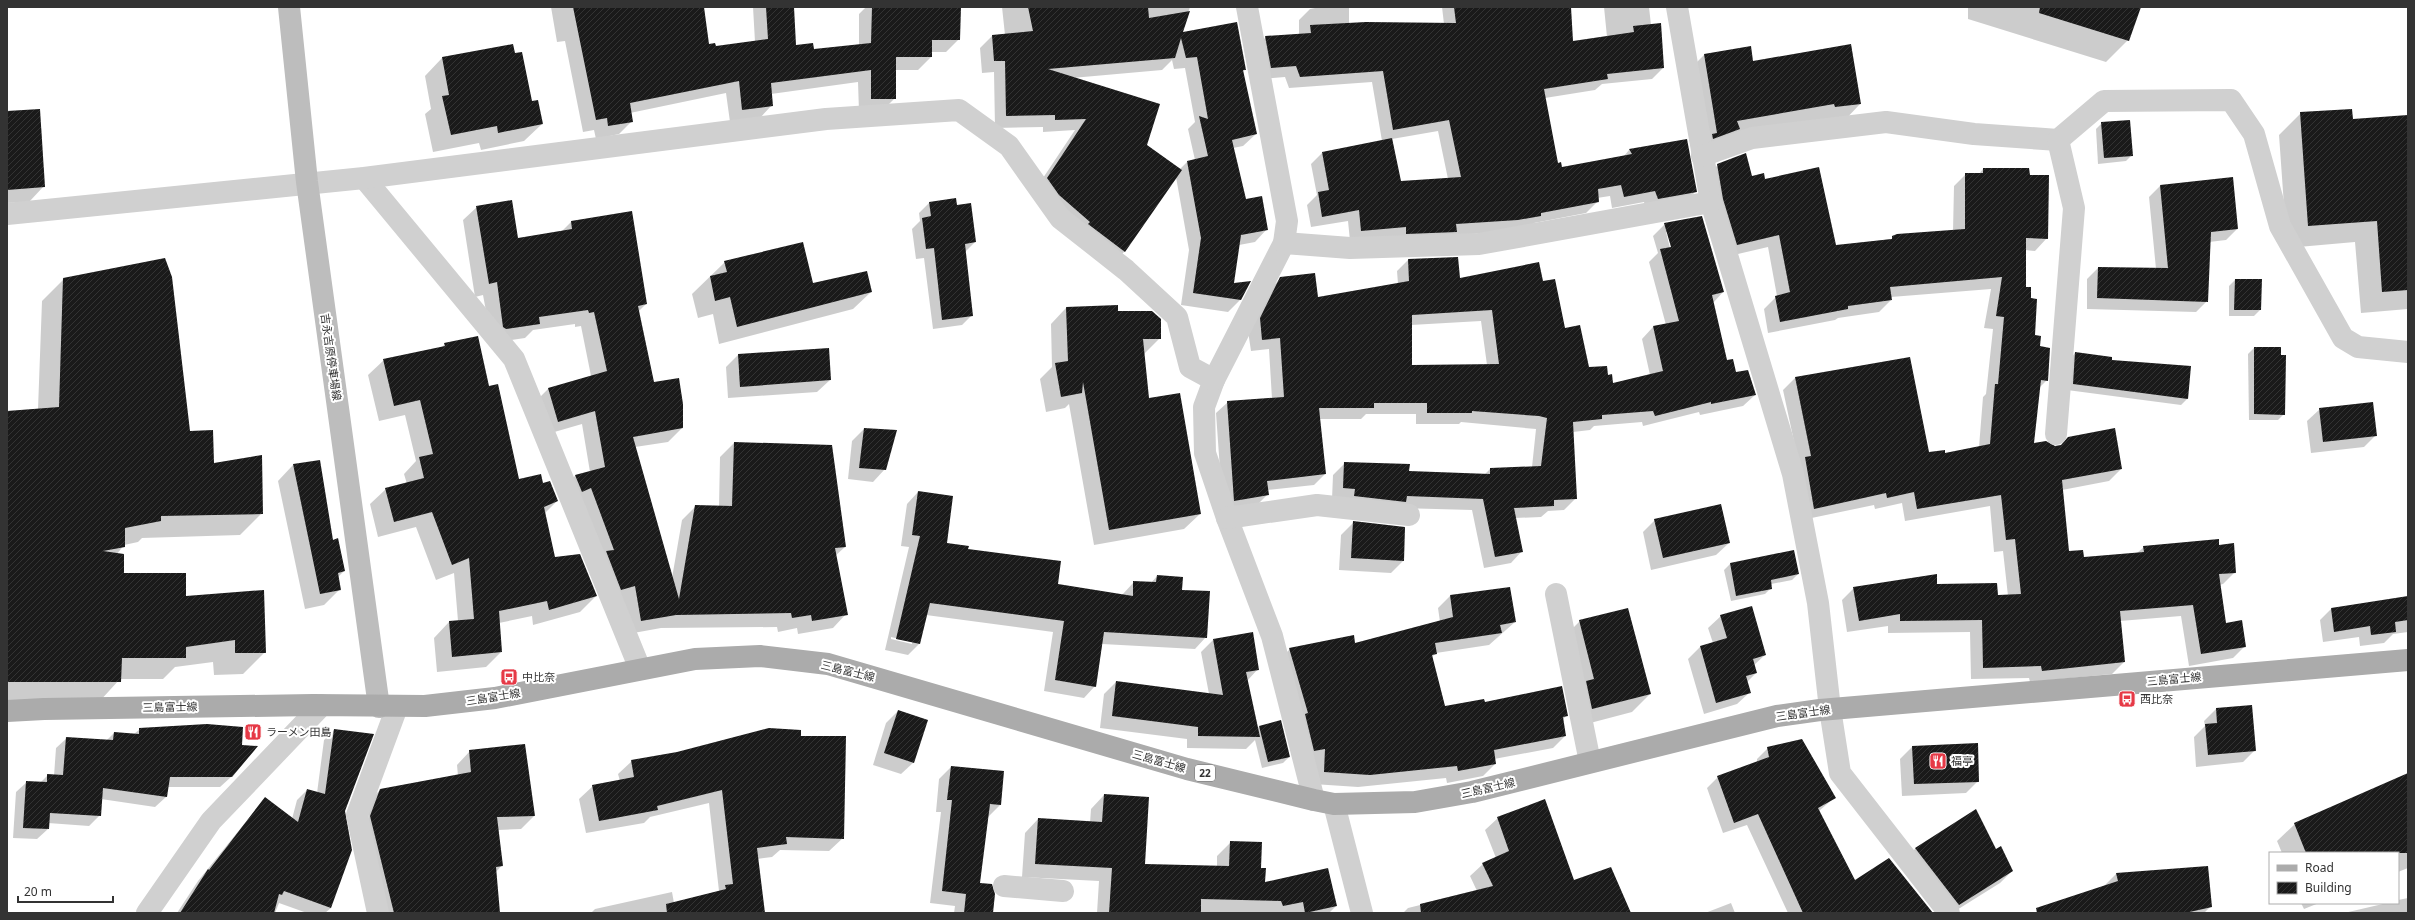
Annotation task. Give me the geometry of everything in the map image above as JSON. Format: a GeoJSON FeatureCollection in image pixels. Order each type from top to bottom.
{"type":"FeatureCollection","features":[{"type":"Feature","properties":{"kind":"main road","name":"吉永吉原停車場線"},"geometry":{"type":"LineString","coordinates":[[289,7],[307,182],[388,707]]}},
{"type":"Feature","properties":{"kind":"main road","name":"三島富士線"},"geometry":{"type":"LineString","coordinates":[[7,712],[44,709],[322,705],[388,707],[425,706],[495,698],[695,659],[760,656],[828,664],[1187,769],[1324,802],[1415,802],[1472,792],[1777,716],[1830,709],[2408,660]]}},
{"type":"Feature","properties":{"kind":"street"},"geometry":{"type":"LineString","coordinates":[[1247,7],[1287,221],[1284,243],[1214,380],[1204,407],[1205,453],[1227,518],[1272,636],[1360,912]]}},
{"type":"Feature","properties":{"kind":"street"},"geometry":{"type":"LineString","coordinates":[[1677,7],[1711,202],[1793,474],[1818,603],[1830,709],[1840,773],[1949,913]]}},
{"type":"Feature","properties":{"kind":"street"},"geometry":{"type":"LineString","coordinates":[[1702,156],[1752,138],[1886,122],[1974,134],[2058,140],[2104,101],[2231,100],[2254,134],[2280,226],[2343,338],[2358,347],[2408,352]]}},
{"type":"Feature","properties":{"kind":"street"},"geometry":{"type":"LineString","coordinates":[[7,214],[307,182],[364,178],[826,119],[959,110],[1009,146],[1060,218],[1126,270],[1177,317],[1190,367],[1214,380]]}},
{"type":"Feature","properties":{"kind":"street"},"geometry":{"type":"LineString","coordinates":[[2056,434],[2074,208],[2058,140]]}},
{"type":"Feature","properties":{"kind":"street"},"geometry":{"type":"LineString","coordinates":[[364,178],[514,359],[640,669]]}},
{"type":"Feature","properties":{"kind":"street"},"geometry":{"type":"LineString","coordinates":[[1284,243],[1350,248],[1479,244],[1711,202]]}},
{"type":"Feature","properties":{"kind":"street"},"geometry":{"type":"LineString","coordinates":[[1227,518],[1317,505],[1409,515]]}},
{"type":"Feature","properties":{"kind":"street"},"geometry":{"type":"LineString","coordinates":[[1556,594],[1590,762]]}},
{"type":"Feature","properties":{"kind":"street"},"geometry":{"type":"LineString","coordinates":[[148,913],[211,820],[322,705]]}},
{"type":"Feature","properties":{"kind":"street"},"geometry":{"type":"LineString","coordinates":[[378,913],[357,815],[388,707]]}},
{"type":"Feature","properties":{"kind":"street"},"geometry":{"type":"LineString","coordinates":[[1004,886],[1063,891]]}},
{"type":"Feature","properties":{"kind":"building"},"geometry":{"type":"Polygon","coordinates":[[[573,7],[704,7],[709,44],[715,43],[716,46],[768,39],[766,7],[794,7],[796,45],[813,43],[814,49],[871,43],[872,7],[961,7],[960,40],[932,40],[932,57],[896,57],[896,99],[871,99],[871,70],[771,83],[773,106],[742,110],[739,81],[630,103],[633,122],[608,126],[607,118],[596,120],[573,7]]]}},
{"type":"Feature","properties":{"kind":"building"},"geometry":{"type":"Polygon","coordinates":[[[1028,7],[1148,7],[1149,18],[1190,11],[1183,32],[1237,22],[1246,70],[1243,70],[1257,134],[1232,140],[1246,199],[1262,196],[1268,230],[1241,235],[1234,283],[1251,281],[1241,300],[1193,293],[1201,238],[1187,161],[1208,156],[1199,116],[1208,119],[1197,57],[1186,58],[1181,38],[1175,58],[1048,69],[1160,104],[1147,145],[1182,170],[1125,252],[1088,224],[1090,222],[1059,195],[1047,178],[1086,119],[1055,120],[1055,115],[1006,116],[1005,61],[994,61],[992,35],[1033,31],[1028,7]]]}},
{"type":"Feature","properties":{"kind":"building"},"geometry":{"type":"Polygon","coordinates":[[[1454,7],[1571,7],[1573,41],[1634,32],[1633,26],[1661,23],[1664,68],[1607,74],[1608,79],[1544,89],[1558,163],[1561,162],[1562,167],[1632,154],[1629,149],[1687,139],[1697,192],[1658,199],[1655,191],[1624,197],[1621,185],[1598,189],[1599,202],[1541,213],[1541,216],[1518,220],[1456,224],[1457,232],[1406,234],[1406,227],[1361,231],[1359,210],[1322,217],[1318,192],[1329,190],[1322,152],[1392,138],[1401,181],[1461,177],[1449,120],[1393,130],[1383,71],[1300,77],[1296,66],[1271,68],[1265,36],[1311,33],[1310,25],[1366,22],[1456,23],[1454,7]]]}},
{"type":"Feature","properties":{"kind":"building"},"geometry":{"type":"Polygon","coordinates":[[[2040,7],[2141,7],[2129,41],[2039,13],[2040,7]]]}},
{"type":"Feature","properties":{"kind":"building"},"geometry":{"type":"Polygon","coordinates":[[[513,44],[515,53],[522,52],[532,101],[538,100],[543,124],[498,133],[497,126],[451,135],[442,96],[449,95],[442,57],[513,44]]]}},
{"type":"Feature","properties":{"kind":"building"},"geometry":{"type":"Polygon","coordinates":[[[1851,44],[1861,104],[1835,107],[1834,104],[1737,121],[1740,129],[1713,139],[1712,134],[1717,133],[1704,54],[1751,46],[1753,61],[1851,44]]]}},
{"type":"Feature","properties":{"kind":"building"},"geometry":{"type":"Polygon","coordinates":[[[40,109],[45,187],[7,190],[7,111],[40,109]]]}},
{"type":"Feature","properties":{"kind":"building"},"geometry":{"type":"Polygon","coordinates":[[[2352,109],[2353,119],[2408,115],[2408,290],[2382,292],[2377,221],[2308,226],[2300,112],[2352,109]]]}},
{"type":"Feature","properties":{"kind":"building"},"geometry":{"type":"Polygon","coordinates":[[[2130,120],[2133,156],[2104,158],[2101,122],[2130,120]]]}},
{"type":"Feature","properties":{"kind":"building"},"geometry":{"type":"Polygon","coordinates":[[[1746,153],[1752,176],[1764,173],[1765,179],[1819,167],[1836,245],[1892,239],[1892,236],[1897,234],[1965,229],[1965,173],[1983,173],[1983,168],[2029,168],[2030,175],[2049,175],[2048,239],[2026,238],[2026,287],[2031,287],[2031,298],[2037,299],[2035,335],[2041,336],[2040,346],[2050,348],[2048,381],[2041,380],[2034,443],[2046,441],[2055,446],[2061,445],[2068,437],[2115,428],[2122,469],[2062,480],[2069,551],[2083,550],[2084,557],[2144,552],[2143,546],[2219,539],[2219,545],[2234,543],[2236,573],[2219,574],[2226,623],[2242,620],[2246,647],[2201,654],[2193,605],[2120,611],[2125,662],[2042,671],[2041,666],[1983,668],[1982,620],[1900,621],[1900,614],[1859,621],[1853,587],[1937,574],[1937,584],[1997,583],[1998,595],[2021,594],[2015,539],[2006,540],[2001,495],[1917,509],[1914,492],[1887,498],[1886,493],[1814,509],[1805,457],[1811,456],[1795,377],[1910,357],[1929,452],[1945,450],[1945,453],[1990,444],[1995,384],[1998,384],[2004,317],[1996,316],[2002,277],[1890,287],[1892,300],[1848,306],[1848,309],[1780,322],[1775,296],[1790,292],[1779,235],[1737,245],[1723,199],[1717,164],[1746,153]]]}},
{"type":"Feature","properties":{"kind":"building"},"geometry":{"type":"Polygon","coordinates":[[[2233,177],[2238,229],[2211,232],[2208,302],[2097,298],[2098,267],[2168,268],[2160,185],[2233,177]]]}},
{"type":"Feature","properties":{"kind":"building"},"geometry":{"type":"Polygon","coordinates":[[[956,198],[957,205],[971,203],[976,242],[965,244],[973,316],[942,320],[934,248],[926,249],[922,218],[931,216],[929,202],[956,198]]]}},
{"type":"Feature","properties":{"kind":"building"},"geometry":{"type":"Polygon","coordinates":[[[512,200],[518,238],[572,229],[571,221],[632,211],[647,304],[638,306],[654,382],[679,378],[683,404],[683,428],[633,437],[679,599],[695,505],[732,506],[734,442],[832,445],[846,547],[835,548],[848,615],[812,621],[811,615],[792,618],[791,613],[676,615],[641,621],[635,586],[621,590],[606,551],[614,550],[591,488],[582,492],[575,475],[605,467],[595,411],[558,422],[548,388],[607,371],[594,312],[589,313],[588,310],[539,317],[540,324],[506,329],[503,327],[497,282],[489,284],[476,206],[512,200]]]}},
{"type":"Feature","properties":{"kind":"building"},"geometry":{"type":"Polygon","coordinates":[[[1702,216],[1724,292],[1712,295],[1727,360],[1733,359],[1736,372],[1748,370],[1756,395],[1711,404],[1711,402],[1655,416],[1653,411],[1602,415],[1602,419],[1573,422],[1577,499],[1554,500],[1554,506],[1514,508],[1523,552],[1495,557],[1483,499],[1407,496],[1406,502],[1354,496],[1355,489],[1343,488],[1344,462],[1410,464],[1409,471],[1490,474],[1490,468],[1541,466],[1547,418],[1539,416],[1472,411],[1472,413],[1427,413],[1427,403],[1374,403],[1374,408],[1319,408],[1326,474],[1267,481],[1269,495],[1234,501],[1227,401],[1284,397],[1280,338],[1262,340],[1260,318],[1280,277],[1315,273],[1318,297],[1409,281],[1408,259],[1458,257],[1460,278],[1539,262],[1543,281],[1555,279],[1565,328],[1580,325],[1589,367],[1607,366],[1608,375],[1612,374],[1613,383],[1663,371],[1653,326],[1679,321],[1660,249],[1671,247],[1664,223],[1702,216]],[[1492,310],[1412,315],[1412,365],[1499,364],[1492,310]]]}},
{"type":"Feature","properties":{"kind":"building"},"geometry":{"type":"Polygon","coordinates":[[[803,242],[813,283],[867,271],[872,292],[737,327],[730,297],[715,301],[710,276],[727,272],[724,261],[803,242]]]}},
{"type":"Feature","properties":{"kind":"building"},"geometry":{"type":"Polygon","coordinates":[[[165,258],[172,277],[190,431],[213,430],[214,463],[262,455],[263,514],[161,516],[161,521],[125,528],[125,547],[103,551],[124,554],[124,573],[186,573],[186,596],[264,590],[266,653],[235,653],[235,640],[186,647],[186,658],[122,658],[121,682],[7,682],[7,411],[59,407],[63,278],[165,258]]]}},
{"type":"Feature","properties":{"kind":"building"},"geometry":{"type":"Polygon","coordinates":[[[2235,279],[2262,279],[2261,310],[2234,310],[2235,279]]]}},
{"type":"Feature","properties":{"kind":"building"},"geometry":{"type":"Polygon","coordinates":[[[1118,305],[1118,311],[1152,311],[1161,319],[1161,339],[1143,339],[1149,398],[1180,393],[1201,514],[1109,530],[1083,382],[1082,393],[1061,397],[1055,363],[1068,361],[1066,307],[1118,305]]]}},
{"type":"Feature","properties":{"kind":"building"},"geometry":{"type":"Polygon","coordinates":[[[478,336],[489,386],[498,384],[519,479],[541,474],[543,483],[550,481],[558,501],[544,507],[555,557],[580,554],[597,596],[549,610],[547,601],[499,611],[502,652],[452,657],[449,621],[474,619],[469,558],[452,565],[432,512],[394,522],[385,488],[424,478],[419,457],[433,454],[420,400],[394,406],[383,359],[445,346],[444,343],[478,336]]]}},
{"type":"Feature","properties":{"kind":"building"},"geometry":{"type":"Polygon","coordinates":[[[2254,347],[2281,347],[2281,355],[2286,355],[2285,415],[2254,414],[2254,347]]]}},
{"type":"Feature","properties":{"kind":"building"},"geometry":{"type":"Polygon","coordinates":[[[829,348],[831,380],[740,387],[738,354],[829,348]]]}},
{"type":"Feature","properties":{"kind":"building"},"geometry":{"type":"Polygon","coordinates":[[[2075,352],[2112,357],[2112,360],[2191,366],[2188,399],[2073,384],[2075,352]]]}},
{"type":"Feature","properties":{"kind":"building"},"geometry":{"type":"Polygon","coordinates":[[[2373,402],[2377,436],[2323,442],[2319,408],[2373,402]]]}},
{"type":"Feature","properties":{"kind":"building"},"geometry":{"type":"Polygon","coordinates":[[[864,428],[897,430],[886,470],[859,468],[864,428]]]}},
{"type":"Feature","properties":{"kind":"building"},"geometry":{"type":"Polygon","coordinates":[[[320,460],[333,540],[338,538],[345,571],[338,573],[341,590],[320,594],[293,464],[320,460]]]}},
{"type":"Feature","properties":{"kind":"building"},"geometry":{"type":"Polygon","coordinates":[[[918,491],[953,496],[947,543],[969,546],[968,549],[1061,561],[1058,584],[1133,596],[1133,581],[1156,582],[1157,575],[1183,577],[1182,590],[1210,591],[1207,638],[1104,632],[1096,687],[1055,680],[1064,621],[930,603],[920,644],[896,639],[920,536],[912,535],[918,491]]]}},
{"type":"Feature","properties":{"kind":"building"},"geometry":{"type":"Polygon","coordinates":[[[1721,504],[1730,543],[1663,558],[1654,519],[1721,504]]]}},
{"type":"Feature","properties":{"kind":"building"},"geometry":{"type":"Polygon","coordinates":[[[1353,521],[1405,527],[1404,561],[1351,558],[1353,521]]]}},
{"type":"Feature","properties":{"kind":"building"},"geometry":{"type":"Polygon","coordinates":[[[1794,550],[1799,574],[1771,580],[1772,589],[1736,596],[1730,563],[1794,550]]]}},
{"type":"Feature","properties":{"kind":"building"},"geometry":{"type":"Polygon","coordinates":[[[1510,587],[1516,622],[1500,625],[1502,633],[1435,643],[1437,654],[1432,655],[1445,706],[1484,699],[1485,702],[1562,686],[1568,716],[1563,717],[1566,736],[1494,750],[1496,764],[1458,771],[1457,766],[1370,775],[1324,772],[1325,749],[1314,751],[1305,714],[1308,713],[1289,648],[1354,635],[1355,643],[1453,617],[1450,595],[1510,587]]]}},
{"type":"Feature","properties":{"kind":"building"},"geometry":{"type":"Polygon","coordinates":[[[2408,596],[2408,620],[2395,622],[2396,632],[2371,635],[2370,626],[2334,632],[2331,608],[2408,596]]]}},
{"type":"Feature","properties":{"kind":"building"},"geometry":{"type":"Polygon","coordinates":[[[1752,606],[1766,655],[1753,659],[1757,673],[1746,676],[1751,693],[1716,703],[1700,646],[1727,638],[1720,615],[1752,606]]]}},
{"type":"Feature","properties":{"kind":"building"},"geometry":{"type":"Polygon","coordinates":[[[1628,608],[1651,694],[1592,709],[1586,681],[1594,679],[1579,620],[1628,608]]]}},
{"type":"Feature","properties":{"kind":"building"},"geometry":{"type":"Polygon","coordinates":[[[1253,632],[1259,670],[1246,672],[1260,737],[1198,736],[1198,727],[1112,716],[1116,681],[1223,695],[1213,639],[1253,632]]]}},
{"type":"Feature","properties":{"kind":"building"},"geometry":{"type":"Polygon","coordinates":[[[2252,705],[2256,751],[2208,755],[2205,724],[2217,723],[2216,708],[2252,705]]]}},
{"type":"Feature","properties":{"kind":"building"},"geometry":{"type":"Polygon","coordinates":[[[898,710],[928,720],[914,763],[884,753],[898,710]]]}},
{"type":"Feature","properties":{"kind":"building"},"geometry":{"type":"Polygon","coordinates":[[[1281,720],[1290,757],[1268,762],[1259,726],[1281,720]]]}},
{"type":"Feature","properties":{"kind":"building"},"geometry":{"type":"Polygon","coordinates":[[[207,724],[243,727],[242,745],[258,746],[232,777],[170,777],[167,797],[103,788],[101,816],[50,813],[49,829],[23,828],[26,781],[47,782],[47,774],[63,775],[66,737],[113,740],[114,732],[139,734],[139,728],[207,724]]]}},
{"type":"Feature","properties":{"kind":"building"},"geometry":{"type":"Polygon","coordinates":[[[769,728],[801,730],[801,736],[846,736],[844,839],[786,837],[787,844],[757,848],[765,913],[667,913],[666,904],[726,889],[725,885],[733,884],[722,790],[657,806],[658,810],[599,821],[592,785],[634,777],[631,760],[677,752],[769,728]]]}},
{"type":"Feature","properties":{"kind":"building"},"geometry":{"type":"Polygon","coordinates":[[[334,729],[374,734],[345,811],[352,850],[331,908],[284,891],[282,895],[279,894],[274,913],[180,913],[208,869],[209,870],[265,797],[298,822],[307,789],[325,794],[334,729]]]}},
{"type":"Feature","properties":{"kind":"building"},"geometry":{"type":"Polygon","coordinates":[[[1802,739],[1836,798],[1818,808],[1855,880],[1889,858],[1933,913],[1803,913],[1758,814],[1734,823],[1717,776],[1769,757],[1767,747],[1802,739]]]}},
{"type":"Feature","properties":{"kind":"building"},"geometry":{"type":"Polygon","coordinates":[[[1978,743],[1979,782],[1914,784],[1912,746],[1978,743]]]}},
{"type":"Feature","properties":{"kind":"building"},"geometry":{"type":"Polygon","coordinates":[[[525,744],[535,816],[497,817],[503,866],[496,867],[500,913],[394,913],[370,816],[380,789],[471,772],[469,750],[525,744]]]}},
{"type":"Feature","properties":{"kind":"building"},"geometry":{"type":"Polygon","coordinates":[[[951,766],[1004,771],[1001,805],[990,804],[980,883],[992,884],[995,894],[993,913],[964,913],[966,894],[942,891],[952,800],[947,800],[951,766]]]}},
{"type":"Feature","properties":{"kind":"building"},"geometry":{"type":"Polygon","coordinates":[[[2408,773],[2408,853],[2306,852],[2294,823],[2408,773]]]}},
{"type":"Feature","properties":{"kind":"building"},"geometry":{"type":"Polygon","coordinates":[[[1104,794],[1149,797],[1145,864],[1229,866],[1230,841],[1262,842],[1261,868],[1266,868],[1265,882],[1328,868],[1337,906],[1305,913],[1303,902],[1283,906],[1281,901],[1201,899],[1201,913],[1109,913],[1112,868],[1035,864],[1038,818],[1102,822],[1104,794]]]}},
{"type":"Feature","properties":{"kind":"building"},"geometry":{"type":"Polygon","coordinates":[[[1545,799],[1574,880],[1611,867],[1631,913],[1421,913],[1420,904],[1493,886],[1482,863],[1509,851],[1497,817],[1545,799]]]}},
{"type":"Feature","properties":{"kind":"building"},"geometry":{"type":"Polygon","coordinates":[[[1976,809],[1996,849],[2001,846],[2013,871],[1959,905],[1915,848],[1976,809]]]}},
{"type":"Feature","properties":{"kind":"building"},"geometry":{"type":"Polygon","coordinates":[[[2208,866],[2212,907],[2185,913],[2037,913],[2036,908],[2118,881],[2116,873],[2208,866]]]}},
{"type":"Feature","properties":{"kind":"place","name":"中比奈"},"geometry":{"type":"Point","coordinates":[509,677]}},
{"type":"Feature","properties":{"kind":"place","name":"西比奈"},"geometry":{"type":"Point","coordinates":[2127,699]}},
{"type":"Feature","properties":{"kind":"place","name":"ラーメン田島"},"geometry":{"type":"Point","coordinates":[253,732]}},
{"type":"Feature","properties":{"kind":"place","name":"福亭"},"geometry":{"type":"Point","coordinates":[1938,761]}}]}
